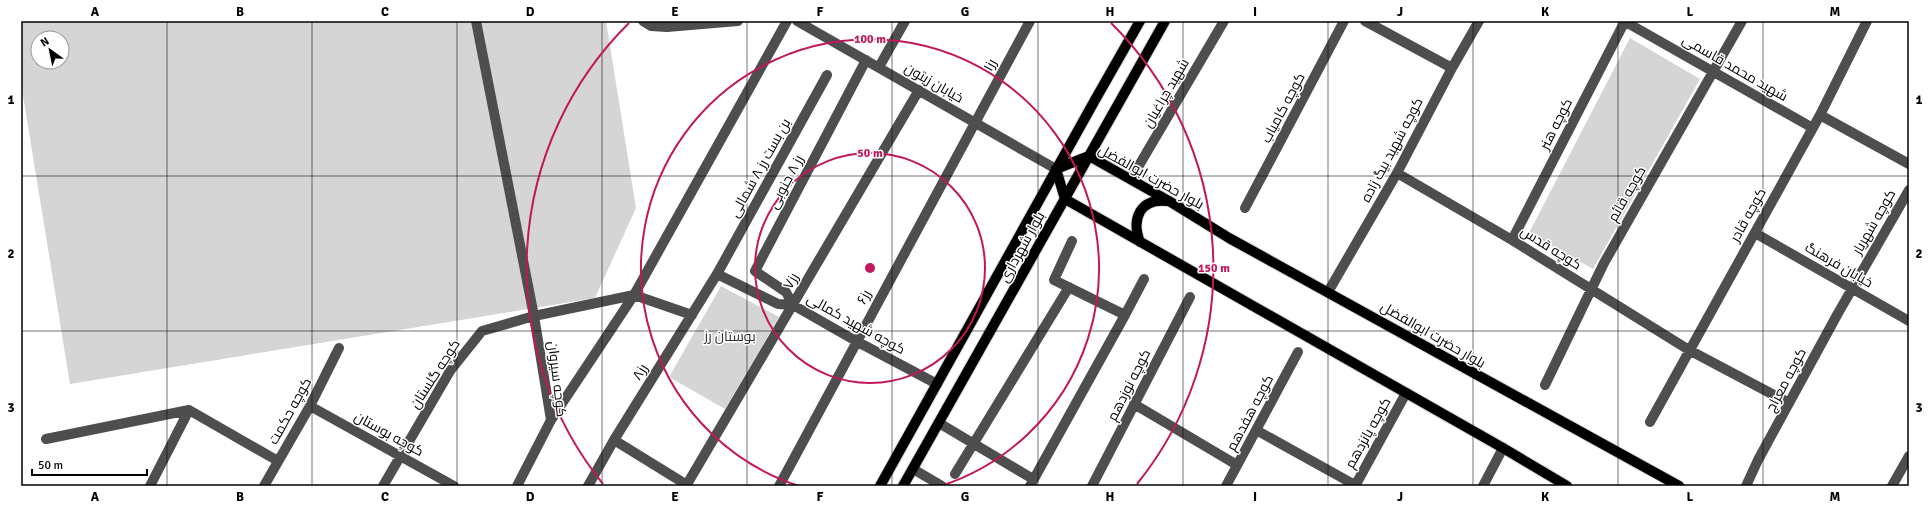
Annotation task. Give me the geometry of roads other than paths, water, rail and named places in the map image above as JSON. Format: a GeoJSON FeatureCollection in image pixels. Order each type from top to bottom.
{"type":"FeatureCollection","features":[{"type":"Feature","properties":{"kind":"main road","name":"بلوار شهرداری"},"geometry":{"type":"LineString","coordinates":[[880,486],[1140,21]]}},
{"type":"Feature","properties":{"kind":"main road","name":"بلوار شهرداری"},"geometry":{"type":"LineString","coordinates":[[903,486],[1165,21]]}},
{"type":"Feature","properties":{"kind":"main road","name":"بلوار حضرت ابوالفضل"},"geometry":{"type":"LineString","coordinates":[[1056,169],[1089,156],[1169,201],[1229,238],[1505,392],[1679,486]]}},
{"type":"Feature","properties":{"kind":"main road"},"geometry":{"type":"LineString","coordinates":[[1056,169],[1065,199],[1503,448],[1567,486]]}},
{"type":"Feature","properties":{"kind":"main road"},"geometry":{"type":"LineString","coordinates":[[1140,242],[1135,225],[1140,212],[1152,202],[1159,200],[1169,201]]}},
{"type":"Feature","properties":{"kind":"street","name":"کوچه سیروان"},"geometry":{"type":"LineString","coordinates":[[476,21],[534,316],[551,420],[517,486]]}},
{"type":"Feature","properties":{"kind":"street"},"geometry":{"type":"LineString","coordinates":[[643,21],[651,26],[738,21]]}},
{"type":"Feature","properties":{"kind":"street"},"geometry":{"type":"LineString","coordinates":[[551,420],[634,295],[787,21]]}},
{"type":"Feature","properties":{"kind":"street","name":"خیابان زیتون"},"geometry":{"type":"LineString","coordinates":[[797,21],[1056,169]]}},
{"type":"Feature","properties":{"kind":"street"},"geometry":{"type":"LineString","coordinates":[[879,68],[905,21]]}},
{"type":"Feature","properties":{"kind":"street","name":"رز۱"},"geometry":{"type":"LineString","coordinates":[[975,122],[1030,21]]}},
{"type":"Feature","properties":{"kind":"street","name":"شهید چراغیان"},"geometry":{"type":"LineString","coordinates":[[1131,180],[1224,21]]}},
{"type":"Feature","properties":{"kind":"street","name":"کوچه کامیاب"},"geometry":{"type":"LineString","coordinates":[[1245,208],[1344,21]]}},
{"type":"Feature","properties":{"kind":"street"},"geometry":{"type":"LineString","coordinates":[[1365,21],[1452,68]]}},
{"type":"Feature","properties":{"kind":"street","name":"کوچه شهید بیگ زاده"},"geometry":{"type":"LineString","coordinates":[[1328,292],[1397,173],[1452,68],[1480,21]]}},
{"type":"Feature","properties":{"kind":"street","name":"شهید محمد قاسمی"},"geometry":{"type":"LineString","coordinates":[[1625,21],[1811,128]]}},
{"type":"Feature","properties":{"kind":"street","name":"کوچه هنر"},"geometry":{"type":"LineString","coordinates":[[1512,240],[1625,21]]}},
{"type":"Feature","properties":{"kind":"street","name":"کوچه قائم"},"geometry":{"type":"LineString","coordinates":[[1545,385],[1604,263],[1742,21]]}},
{"type":"Feature","properties":{"kind":"street","name":"کوچه قادر"},"geometry":{"type":"LineString","coordinates":[[1650,422],[1755,233],[1811,128],[1820,115],[1867,21]]}},
{"type":"Feature","properties":{"kind":"street","name":"رز ۸ جنوبی"},"geometry":{"type":"LineString","coordinates":[[793,305],[786,292],[755,271],[866,60]]}},
{"type":"Feature","properties":{"kind":"street","name":"بن بست رز ۸ شمالی"},"geometry":{"type":"LineString","coordinates":[[717,274],[827,75]]}},
{"type":"Feature","properties":{"kind":"street","name":"رز۷"},"geometry":{"type":"LineString","coordinates":[[686,486],[919,90]]}},
{"type":"Feature","properties":{"kind":"street"},"geometry":{"type":"LineString","coordinates":[[1820,115],[1909,164]]}},
{"type":"Feature","properties":{"kind":"street","name":"رز۶"},"geometry":{"type":"LineString","coordinates":[[778,486],[975,122]]}},
{"type":"Feature","properties":{"kind":"street","name":"کوچه قدس"},"geometry":{"type":"LineString","coordinates":[[1397,173],[1512,240],[1689,350],[1789,403]]}},
{"type":"Feature","properties":{"kind":"street","name":"کوچه شهریار"},"geometry":{"type":"LineString","coordinates":[[1852,288],[1909,190]]}},
{"type":"Feature","properties":{"kind":"street","name":"خیابان فرهنگ"},"geometry":{"type":"LineString","coordinates":[[1755,233],[1909,321]]}},
{"type":"Feature","properties":{"kind":"street"},"geometry":{"type":"LineString","coordinates":[[1072,241],[1054,280],[1125,315]]}},
{"type":"Feature","properties":{"kind":"street","name":"کوچه شهید کمالی"},"geometry":{"type":"LineString","coordinates":[[717,274],[778,304],[793,305],[856,341],[937,384]]}},
{"type":"Feature","properties":{"kind":"street","name":"رز۸"},"geometry":{"type":"LineString","coordinates":[[588,486],[614,440],[717,274]]}},
{"type":"Feature","properties":{"kind":"street"},"geometry":{"type":"LineString","coordinates":[[939,422],[974,443],[1031,483],[1144,279]]}},
{"type":"Feature","properties":{"kind":"street"},"geometry":{"type":"LineString","coordinates":[[955,474],[1070,287]]}},
{"type":"Feature","properties":{"kind":"street","name":"کوچه معراج"},"geometry":{"type":"LineString","coordinates":[[1746,486],[1789,403],[1852,288]]}},
{"type":"Feature","properties":{"kind":"street","name":"کوچه گلستان"},"geometry":{"type":"LineString","coordinates":[[383,486],[450,371],[482,331],[534,316],[634,295]]}},
{"type":"Feature","properties":{"kind":"street"},"geometry":{"type":"LineString","coordinates":[[634,295],[692,315]]}},
{"type":"Feature","properties":{"kind":"street","name":"کوچه نوزدهم"},"geometry":{"type":"LineString","coordinates":[[1092,486],[1190,297]]}},
{"type":"Feature","properties":{"kind":"street","name":"کوچه حکمت"},"geometry":{"type":"LineString","coordinates":[[264,486],[310,406],[338,348]]}},
{"type":"Feature","properties":{"kind":"street","name":"کوچه هفدهم"},"geometry":{"type":"LineString","coordinates":[[1226,486],[1298,352]]}},
{"type":"Feature","properties":{"kind":"street","name":"کوچه پانزدهم"},"geometry":{"type":"LineString","coordinates":[[1355,485],[1406,393]]}},
{"type":"Feature","properties":{"kind":"street"},"geometry":{"type":"LineString","coordinates":[[1134,404],[1237,465]]}},
{"type":"Feature","properties":{"kind":"street","name":"کوچه بوستان"},"geometry":{"type":"LineString","coordinates":[[310,406],[454,486]]}},
{"type":"Feature","properties":{"kind":"street"},"geometry":{"type":"LineString","coordinates":[[150,486],[189,410]]}},
{"type":"Feature","properties":{"kind":"street"},"geometry":{"type":"LineString","coordinates":[[46,439],[189,410],[278,461]]}},
{"type":"Feature","properties":{"kind":"street"},"geometry":{"type":"LineString","coordinates":[[1256,430],[1355,485]]}},
{"type":"Feature","properties":{"kind":"street"},"geometry":{"type":"LineString","coordinates":[[614,440],[686,486]]}},
{"type":"Feature","properties":{"kind":"street"},"geometry":{"type":"LineString","coordinates":[[1482,486],[1503,448]]}},
{"type":"Feature","properties":{"kind":"street"},"geometry":{"type":"LineString","coordinates":[[1892,486],[1909,456]]}},
{"type":"Feature","properties":{"kind":"street"},"geometry":{"type":"LineString","coordinates":[[913,470],[942,486]]}},
{"type":"Feature","properties":{"kind":"park label","name":"بوستان رز"},"geometry":{"type":"Point","coordinates":[730,336]}}]}
